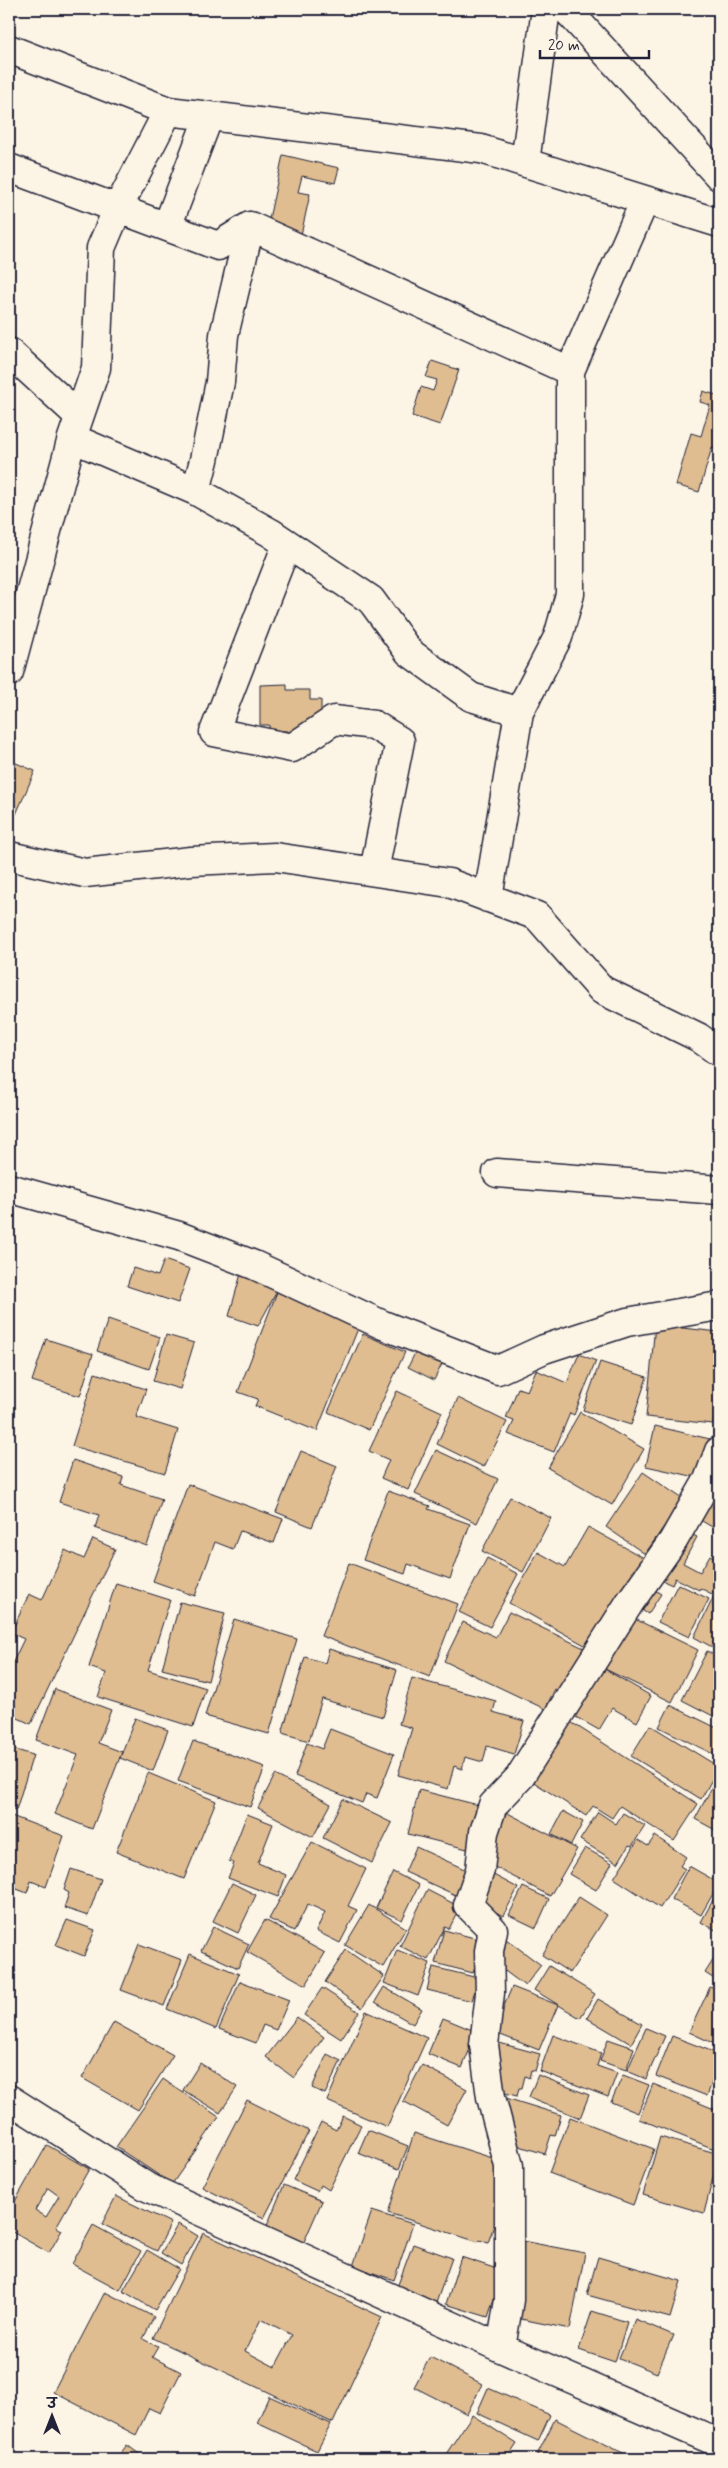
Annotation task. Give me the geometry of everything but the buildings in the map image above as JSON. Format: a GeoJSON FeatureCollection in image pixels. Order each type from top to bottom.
{"type":"FeatureCollection","features":[{"type":"Feature","properties":{"kind":"street"},"geometry":{"type":"LineString","coordinates":[[525,162],[546,9]]}},
{"type":"Feature","properties":{"kind":"street"},"geometry":{"type":"LineString","coordinates":[[566,9],[719,176]]}},
{"type":"Feature","properties":{"kind":"street"},"geometry":{"type":"LineString","coordinates":[[9,49],[168,111],[481,148],[719,223]]}},
{"type":"Feature","properties":{"kind":"street"},"geometry":{"type":"LineString","coordinates":[[9,672],[75,427],[96,368],[101,248],[118,208],[168,111]]}},
{"type":"Feature","properties":{"kind":"street"},"geometry":{"type":"LineString","coordinates":[[167,227],[209,116]]}},
{"type":"Feature","properties":{"kind":"street"},"geometry":{"type":"LineString","coordinates":[[9,168],[218,246],[250,226]]}},
{"type":"Feature","properties":{"kind":"street"},"geometry":{"type":"LineString","coordinates":[[488,898],[519,712],[558,637],[570,594],[570,371],[645,200]]}},
{"type":"Feature","properties":{"kind":"street"},"geometry":{"type":"LineString","coordinates":[[250,226],[570,371]]}},
{"type":"Feature","properties":{"kind":"street"},"geometry":{"type":"LineString","coordinates":[[196,490],[220,382],[224,335],[250,226]]}},
{"type":"Feature","properties":{"kind":"street"},"geometry":{"type":"LineString","coordinates":[[9,352],[75,427],[196,490],[287,544],[371,600],[409,652],[471,697],[519,712]]}},
{"type":"Feature","properties":{"kind":"street"},"geometry":{"type":"LineString","coordinates":[[287,544],[214,732],[292,748],[334,720],[374,725],[400,742],[374,872]]}},
{"type":"Feature","properties":{"kind":"street"},"geometry":{"type":"LineString","coordinates":[[9,856],[85,873],[191,861],[275,857],[448,883],[537,916],[602,990],[698,1037],[719,1052]]}},
{"type":"Feature","properties":{"kind":"street"},"geometry":{"type":"LineString","coordinates":[[497,1173],[719,1190]]}},
{"type":"Feature","properties":{"kind":"street"},"geometry":{"type":"LineString","coordinates":[[9,1188],[179,1236],[254,1265],[383,1325],[498,1370],[544,1349],[628,1322],[719,1306]]}},
{"type":"Feature","properties":{"kind":"street"},"geometry":{"type":"LineString","coordinates":[[501,2348],[509,2300],[509,2166],[491,2097],[484,2045],[490,1993],[489,1951],[493,1930],[468,1905],[480,1870],[484,1832],[493,1805],[519,1778],[620,1618],[673,1541],[708,1480],[719,1451]]}},
{"type":"Feature","properties":{"kind":"street"},"geometry":{"type":"LineString","coordinates":[[9,2099],[147,2187],[501,2348],[719,2443]]}}]}
